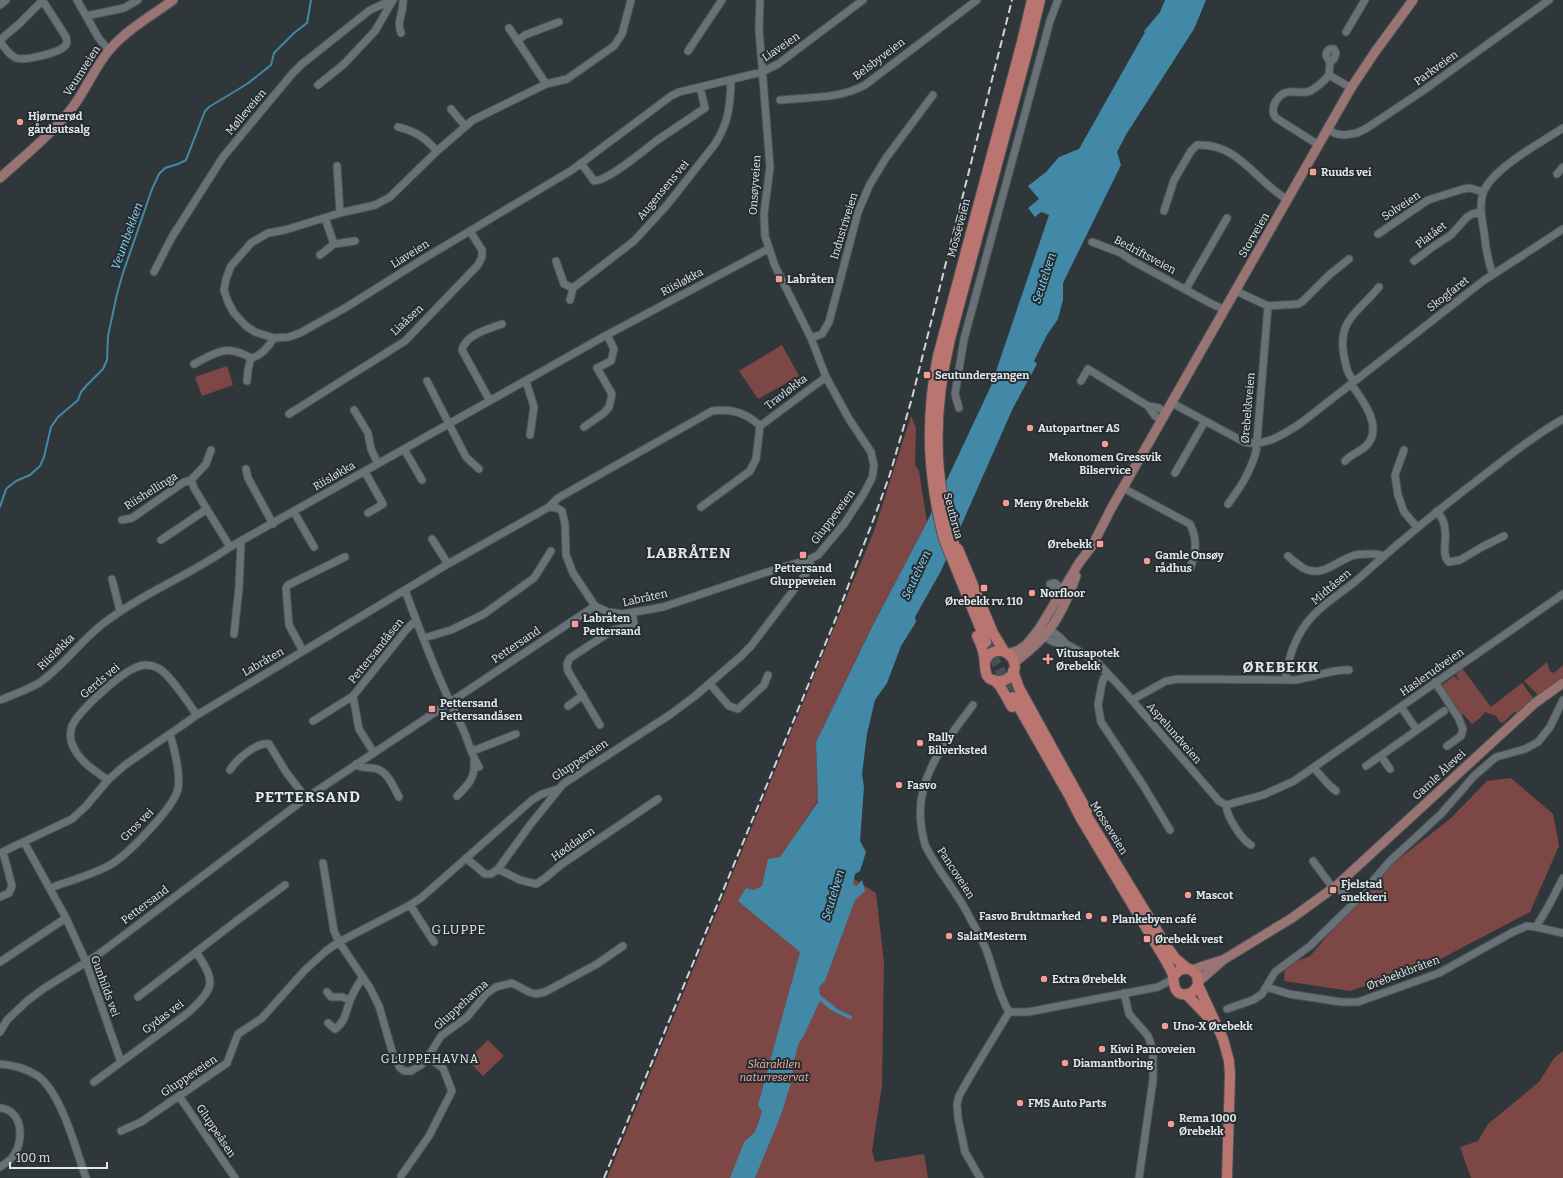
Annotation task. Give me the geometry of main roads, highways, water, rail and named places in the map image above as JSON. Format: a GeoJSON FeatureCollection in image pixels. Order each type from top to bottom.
{"type":"FeatureCollection","features":[{"type":"Feature","properties":{"kind":"highway","name":"Mosseveien"},"geometry":{"type":"LineString","coordinates":[[934,463],[930,414],[932,388],[938,356],[1032,0]]}},
{"type":"Feature","properties":{"kind":"highway","name":"Mosseveien"},"geometry":{"type":"LineString","coordinates":[[934,463],[938,408],[946,358],[1040,0]]}},
{"type":"Feature","properties":{"kind":"highway","name":"Seutbrua"},"geometry":{"type":"LineString","coordinates":[[934,463],[944,506],[949,540],[959,570]]}},
{"type":"Feature","properties":{"kind":"highway"},"geometry":{"type":"LineString","coordinates":[[959,570],[988,641]]}},
{"type":"Feature","properties":{"kind":"highway"},"geometry":{"type":"LineString","coordinates":[[959,570],[993,633],[1014,667],[1019,688],[1083,803],[1092,823]]}},
{"type":"Feature","properties":{"kind":"highway"},"geometry":{"type":"LineString","coordinates":[[959,570],[981,643],[985,661],[985,672],[1003,690],[1035,747],[1067,799],[1080,817]]}},
{"type":"Feature","properties":{"kind":"highway"},"geometry":{"type":"LineString","coordinates":[[985,661],[991,653],[997,651],[1006,652]]}},
{"type":"Feature","properties":{"kind":"highway"},"geometry":{"type":"LineString","coordinates":[[994,680],[1006,680],[1010,676],[1014,667]]}},
{"type":"Feature","properties":{"kind":"highway","name":"Mosseveien"},"geometry":{"type":"LineString","coordinates":[[1173,977],[1166,961],[1080,817],[1015,696],[1167,947],[1175,958],[1190,969]]}},
{"type":"Feature","properties":{"kind":"highway"},"geometry":{"type":"LineString","coordinates":[[1198,983],[1192,993],[1180,993],[1175,990],[1173,977],[1180,969],[1190,969],[1197,975],[1198,983],[1226,1048],[1230,1075],[1227,1178]]}},
{"type":"Feature","properties":{"kind":"highway"},"geometry":{"type":"LineString","coordinates":[[1186,994],[1215,1024]]}},
{"type":"Feature","properties":{"kind":"main road","name":"Veumveien"},"geometry":{"type":"LineString","coordinates":[[0,178],[69,113],[109,51],[128,33],[173,0]]}},
{"type":"Feature","properties":{"kind":"main road","name":"Storveien"},"geometry":{"type":"LineString","coordinates":[[1014,667],[1044,632],[1085,557],[1098,537],[1123,488],[1351,88],[1413,0]]}},
{"type":"Feature","properties":{"kind":"main road","name":"Storveien"},"geometry":{"type":"LineString","coordinates":[[1006,652],[1019,650],[1044,632]]}},
{"type":"Feature","properties":{"kind":"main road","name":"Gamle Ålevei"},"geometry":{"type":"LineString","coordinates":[[1198,983],[1223,960],[1292,918],[1334,887],[1535,703],[1562,686]]}},
{"type":"Feature","properties":{"kind":"main road","name":"Gamle Ålevei"},"geometry":{"type":"LineString","coordinates":[[1190,969],[1223,960]]}},
{"type":"Feature","properties":{"kind":"water","name":"Seutelven"},"geometry":{"type":"Polygon","coordinates":[[[1165,0],[1206,0],[1194,29],[1127,133],[1117,152],[1121,165],[1063,283],[1063,300],[1058,319],[1047,335],[1034,361],[1037,364],[1013,408],[941,571],[915,617],[916,622],[901,646],[887,683],[875,700],[867,734],[862,774],[864,787],[860,841],[866,852],[860,871],[855,874],[853,884],[857,886],[862,880],[865,891],[855,900],[825,981],[819,987],[820,995],[839,1010],[852,1016],[851,1020],[831,1010],[820,1001],[798,1045],[792,1065],[793,1076],[782,1112],[755,1178],[730,1178],[744,1142],[755,1132],[762,1112],[758,1105],[800,952],[738,901],[746,888],[754,890],[762,886],[768,859],[780,857],[818,802],[816,742],[872,627],[927,522],[991,386],[1049,215],[1041,212],[1035,217],[1028,208],[1039,199],[1028,186],[1046,172],[1059,157],[1079,149],[1145,32],[1144,31],[1160,12],[1165,0]]]}},
{"type":"Feature","properties":{"kind":"waterway","name":"Veumbekken"},"geometry":{"type":"LineString","coordinates":[[0,507],[6,489],[16,481],[30,475],[40,466],[44,457],[51,427],[58,417],[78,400],[81,392],[103,369],[107,360],[108,336],[123,273],[152,189],[159,174],[165,168],[186,160],[205,111],[209,107],[247,84],[271,65],[274,53],[294,33],[307,23],[311,0]]}},
{"type":"Feature","properties":{"kind":"tunnel"},"geometry":{"type":"LineString","coordinates":[[986,642],[1013,697]]}},
{"type":"Feature","properties":{"kind":"railway"},"geometry":{"type":"LineString","coordinates":[[604,1178],[836,618],[890,474],[912,398],[1012,0]]}},
{"type":"Feature","properties":{"kind":"place","name":"Hjørnerød gårdsutsalg"},"geometry":{"type":"Point","coordinates":[20,122]}},
{"type":"Feature","properties":{"kind":"place","name":"Ruuds vei"},"geometry":{"type":"Point","coordinates":[1313,172]}},
{"type":"Feature","properties":{"kind":"place","name":"Labråten"},"geometry":{"type":"Point","coordinates":[779,279]}},
{"type":"Feature","properties":{"kind":"place","name":"Seutundergangen"},"geometry":{"type":"Point","coordinates":[927,375]}},
{"type":"Feature","properties":{"kind":"place","name":"Autopartner AS"},"geometry":{"type":"Point","coordinates":[1030,428]}},
{"type":"Feature","properties":{"kind":"place","name":"Mekonomen Gressvik Bilservice"},"geometry":{"type":"Point","coordinates":[1105,444]}},
{"type":"Feature","properties":{"kind":"place","name":"Meny Ørebekk"},"geometry":{"type":"Point","coordinates":[1006,503]}},
{"type":"Feature","properties":{"kind":"place","name":"Ørebekk"},"geometry":{"type":"Point","coordinates":[1100,544]}},
{"type":"Feature","properties":{"kind":"place","name":"Pettersand Gluppeveien"},"geometry":{"type":"Point","coordinates":[803,555]}},
{"type":"Feature","properties":{"kind":"place","name":"Gamle Onsøy rådhus"},"geometry":{"type":"Point","coordinates":[1147,561]}},
{"type":"Feature","properties":{"kind":"place","name":"Ørebekk rv. 110"},"geometry":{"type":"Point","coordinates":[984,588]}},
{"type":"Feature","properties":{"kind":"place","name":"Norfloor"},"geometry":{"type":"Point","coordinates":[1032,593]}},
{"type":"Feature","properties":{"kind":"place","name":"Labråten Pettersand"},"geometry":{"type":"Point","coordinates":[575,624]}},
{"type":"Feature","properties":{"kind":"place","name":"Vitusapotek Ørebekk"},"geometry":{"type":"Point","coordinates":[1048,659]}},
{"type":"Feature","properties":{"kind":"place","name":"Pettersand Pettersandåsen"},"geometry":{"type":"Point","coordinates":[432,709]}},
{"type":"Feature","properties":{"kind":"place","name":"Rally Bilverksted"},"geometry":{"type":"Point","coordinates":[920,743]}},
{"type":"Feature","properties":{"kind":"place","name":"Fasvo"},"geometry":{"type":"Point","coordinates":[899,785]}},
{"type":"Feature","properties":{"kind":"place","name":"Fjelstad snekkeri"},"geometry":{"type":"Point","coordinates":[1333,890]}},
{"type":"Feature","properties":{"kind":"place","name":"Mascot"},"geometry":{"type":"Point","coordinates":[1188,895]}},
{"type":"Feature","properties":{"kind":"place","name":"Fasvo Bruktmarked"},"geometry":{"type":"Point","coordinates":[1089,916]}},
{"type":"Feature","properties":{"kind":"place","name":"Plankebyen café"},"geometry":{"type":"Point","coordinates":[1104,919]}},
{"type":"Feature","properties":{"kind":"place","name":"SalatMestern"},"geometry":{"type":"Point","coordinates":[949,936]}},
{"type":"Feature","properties":{"kind":"place","name":"Ørebekk vest"},"geometry":{"type":"Point","coordinates":[1147,939]}},
{"type":"Feature","properties":{"kind":"place","name":"Extra Ørebekk"},"geometry":{"type":"Point","coordinates":[1044,979]}},
{"type":"Feature","properties":{"kind":"place","name":"Uno-X Ørebekk"},"geometry":{"type":"Point","coordinates":[1165,1026]}},
{"type":"Feature","properties":{"kind":"place","name":"Kiwi Pancoveien"},"geometry":{"type":"Point","coordinates":[1102,1049]}},
{"type":"Feature","properties":{"kind":"place","name":"Diamantboring"},"geometry":{"type":"Point","coordinates":[1065,1063]}},
{"type":"Feature","properties":{"kind":"place","name":"FMS Auto Parts"},"geometry":{"type":"Point","coordinates":[1020,1103]}},
{"type":"Feature","properties":{"kind":"place","name":"Rema 1000 Ørebekk"},"geometry":{"type":"Point","coordinates":[1171,1124]}},
{"type":"Feature","properties":{"kind":"district","name":"LABRÅTEN"},"geometry":{"type":"Point","coordinates":[689,553]}},
{"type":"Feature","properties":{"kind":"district","name":"ØREBEKK"},"geometry":{"type":"Point","coordinates":[1281,667]}},
{"type":"Feature","properties":{"kind":"district","name":"PETTERSAND"},"geometry":{"type":"Point","coordinates":[308,797]}},
{"type":"Feature","properties":{"kind":"district","name":"GLUPPE"},"geometry":{"type":"Point","coordinates":[459,929]}},
{"type":"Feature","properties":{"kind":"district","name":"GLUPPEHAVNA"},"geometry":{"type":"Point","coordinates":[430,1059]}},
{"type":"Feature","properties":{"kind":"park label","name":"Skårakilen naturreservat"},"geometry":{"type":"Point","coordinates":[774,1070]}}]}
